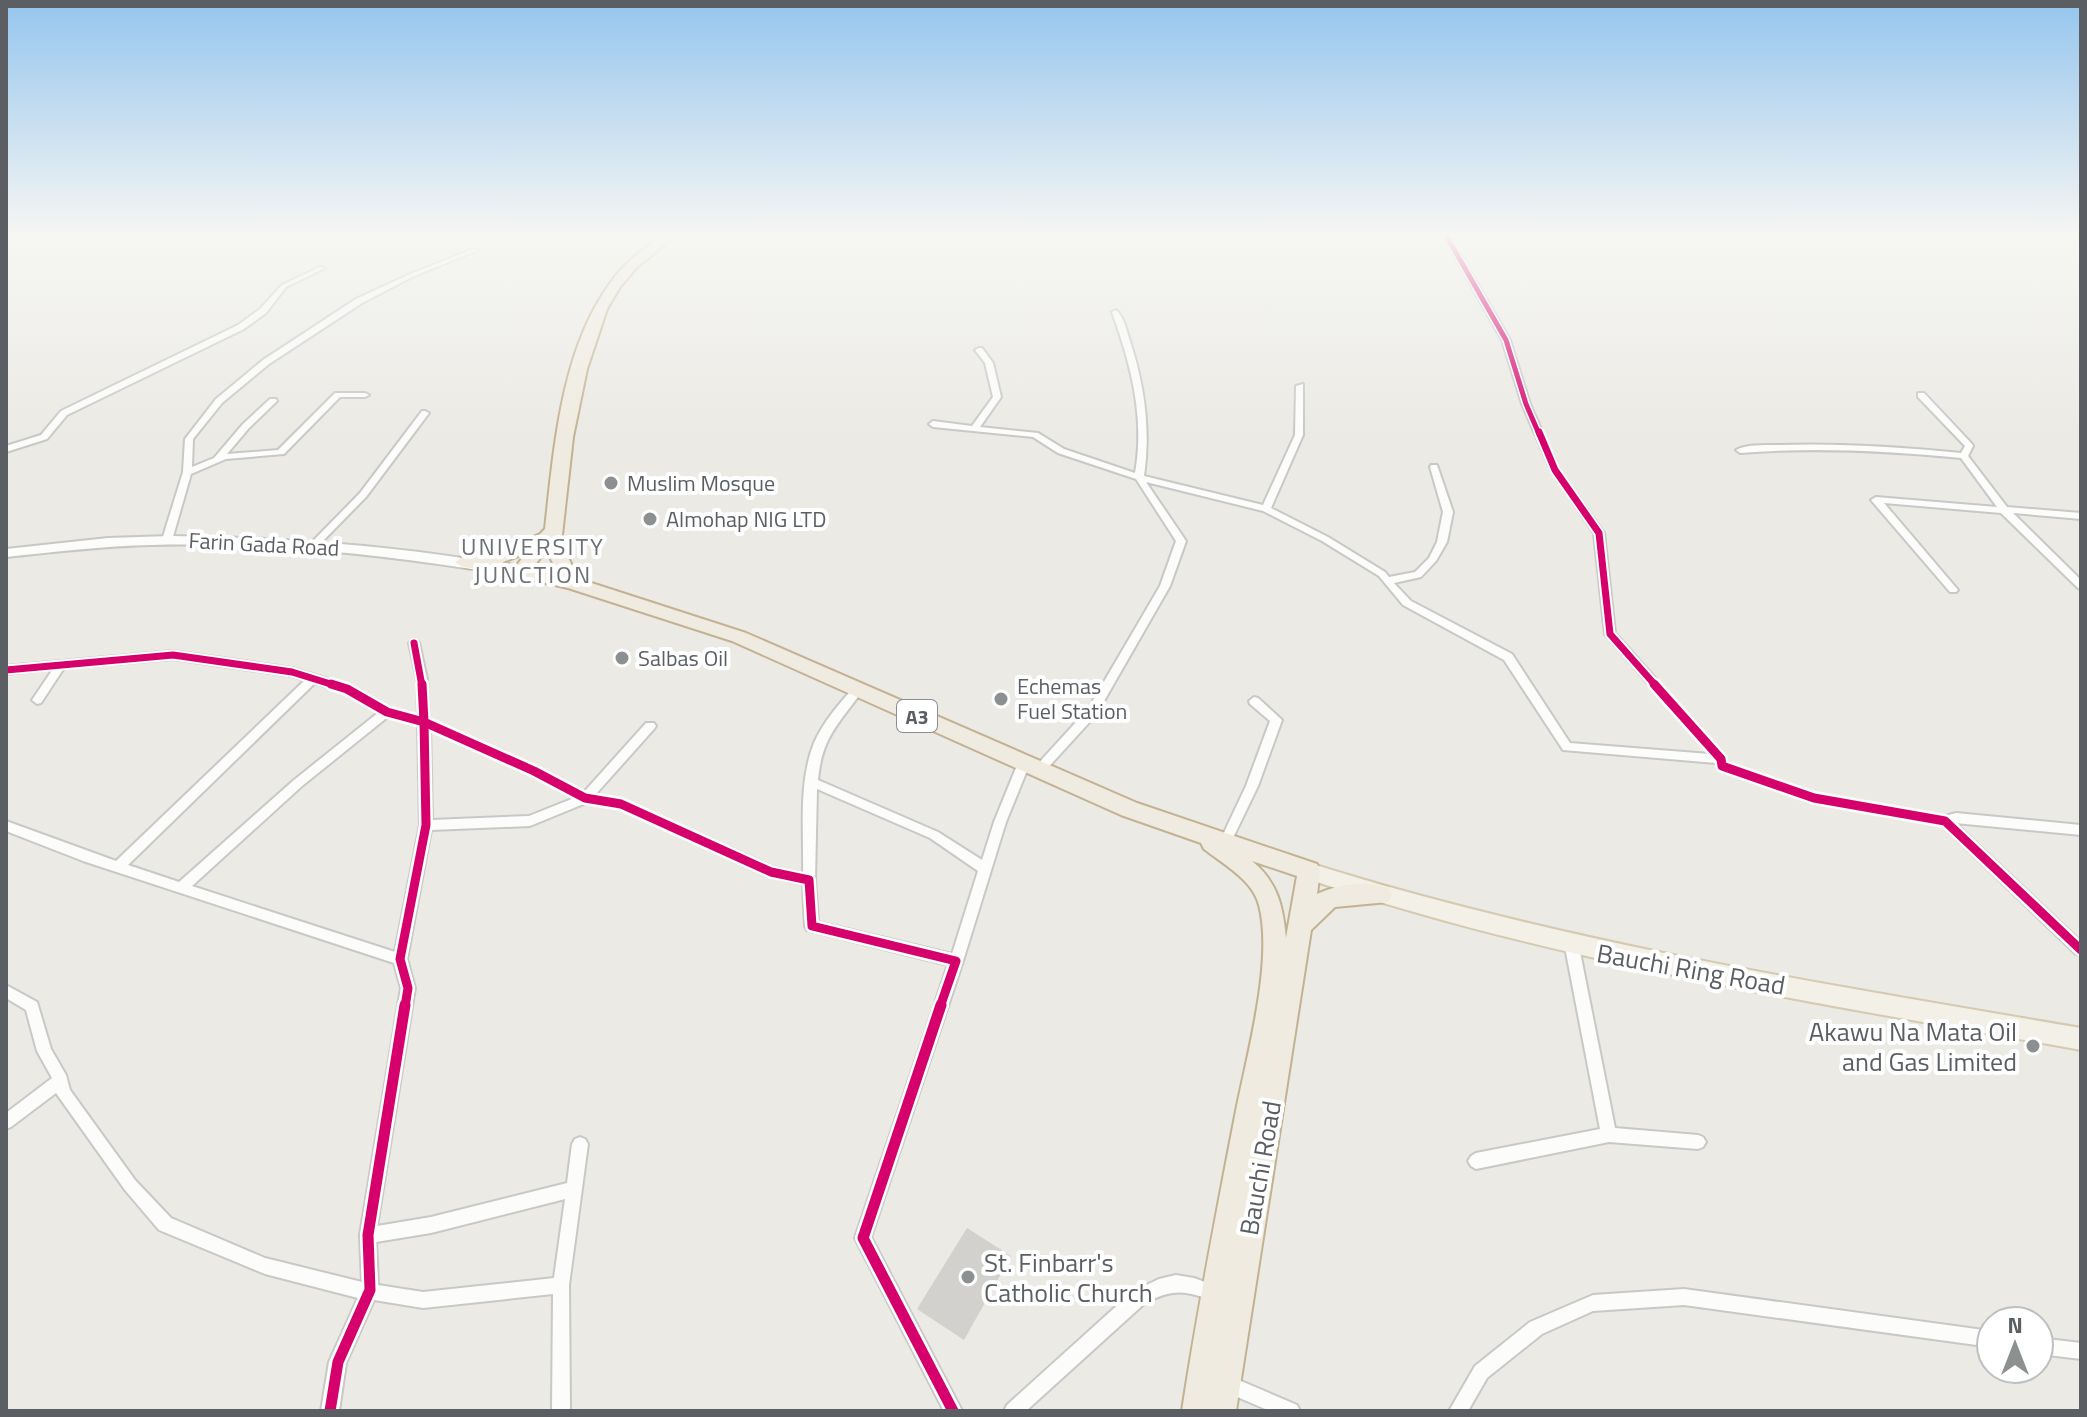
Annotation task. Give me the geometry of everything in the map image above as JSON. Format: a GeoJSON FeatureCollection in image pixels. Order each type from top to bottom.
{"type":"FeatureCollection","features":[{"type":"Feature","properties":{"kind":"highway"},"geometry":{"type":"LineString","coordinates":[[528,573],[550,537],[581,361],[604,303]]}},
{"type":"Feature","properties":{"kind":"highway"},"geometry":{"type":"LineString","coordinates":[[464,562],[499,558],[550,537]]}},
{"type":"Feature","properties":{"kind":"highway"},"geometry":{"type":"LineString","coordinates":[[550,537],[572,583]]}},
{"type":"Feature","properties":{"kind":"highway","name":"A3"},"geometry":{"type":"LineString","coordinates":[[528,573],[572,583],[739,637],[1129,809],[1309,871]]}},
{"type":"Feature","properties":{"kind":"highway","name":"Bauchi Road"},"geometry":{"type":"LineString","coordinates":[[1194,831],[1248,870],[1262,886],[1271,904],[1274,924],[1267,1015],[1215,1294],[1198,1411]]}},
{"type":"Feature","properties":{"kind":"highway","name":"Bauchi Road"},"geometry":{"type":"LineString","coordinates":[[1220,1411],[1309,871]]}},
{"type":"Feature","properties":{"kind":"highway"},"geometry":{"type":"LineString","coordinates":[[1302,926],[1310,911],[1325,899],[1347,894],[1380,895]]}},
{"type":"Feature","properties":{"kind":"main road","name":"Farin Gada Road"},"geometry":{"type":"LineString","coordinates":[[6,553],[167,540],[314,545],[464,562],[528,573]]}},
{"type":"Feature","properties":{"kind":"main road","name":"Bauchi Ring Road"},"geometry":{"type":"LineString","coordinates":[[1309,871],[1380,895],[1572,947],[2081,1039]]}},
{"type":"Feature","properties":{"kind":"street"},"geometry":{"type":"LineString","coordinates":[[6,449],[44,437],[64,413],[241,327],[270,303]]}},
{"type":"Feature","properties":{"kind":"street"},"geometry":{"type":"LineString","coordinates":[[167,540],[187,472],[189,439],[199,423],[266,362],[356,303]]}},
{"type":"Feature","properties":{"kind":"street"},"geometry":{"type":"LineString","coordinates":[[1485,303],[1506,340],[1526,404],[1555,470],[1599,533],[1610,634],[1721,759],[1722,766],[1814,798],[1945,821],[1956,818],[2081,830]]}},
{"type":"Feature","properties":{"kind":"street"},"geometry":{"type":"LineString","coordinates":[[953,1411],[863,1238],[984,868],[1032,767],[1092,712],[1165,586],[1181,541],[1139,477],[1144,457],[1141,390],[1116,312]]}},
{"type":"Feature","properties":{"kind":"street"},"geometry":{"type":"LineString","coordinates":[[975,427],[997,397],[989,363],[979,350]]}},
{"type":"Feature","properties":{"kind":"street"},"geometry":{"type":"LineString","coordinates":[[1266,509],[1299,435],[1300,386]]}},
{"type":"Feature","properties":{"kind":"street"},"geometry":{"type":"LineString","coordinates":[[187,472],[232,455],[281,452],[338,395],[365,395]]}},
{"type":"Feature","properties":{"kind":"street"},"geometry":{"type":"LineString","coordinates":[[1921,395],[1969,446],[1964,456]]}},
{"type":"Feature","properties":{"kind":"street"},"geometry":{"type":"LineString","coordinates":[[218,459],[273,401]]}},
{"type":"Feature","properties":{"kind":"street"},"geometry":{"type":"LineString","coordinates":[[314,545],[363,495],[425,413]]}},
{"type":"Feature","properties":{"kind":"street"},"geometry":{"type":"LineString","coordinates":[[933,424],[1035,435],[1061,451],[1139,477],[1266,509],[1325,539],[1382,574],[1407,603],[1508,657],[1567,747],[1721,759]]}},
{"type":"Feature","properties":{"kind":"street"},"geometry":{"type":"LineString","coordinates":[[1740,450],[1787,445],[1964,456],[2004,510],[2081,586]]}},
{"type":"Feature","properties":{"kind":"street"},"geometry":{"type":"LineString","coordinates":[[1387,581],[1418,575],[1433,559],[1442,542],[1448,512],[1434,467]]}},
{"type":"Feature","properties":{"kind":"street"},"geometry":{"type":"LineString","coordinates":[[1953,590],[1876,500],[2081,516]]}},
{"type":"Feature","properties":{"kind":"street"},"geometry":{"type":"LineString","coordinates":[[330,1411],[338,1362],[370,1290],[368,1235],[408,988],[400,959],[426,825],[422,679],[414,643]]}},
{"type":"Feature","properties":{"kind":"street"},"geometry":{"type":"LineString","coordinates":[[6,670],[173,655],[292,672],[347,689],[387,712],[424,722],[534,771],[585,798],[621,804],[771,872],[809,880]]}},
{"type":"Feature","properties":{"kind":"street"},"geometry":{"type":"LineString","coordinates":[[37,700],[60,667]]}},
{"type":"Feature","properties":{"kind":"street"},"geometry":{"type":"LineString","coordinates":[[119,866],[313,679]]}},
{"type":"Feature","properties":{"kind":"street"},"geometry":{"type":"LineString","coordinates":[[858,690],[819,743],[811,782],[809,880],[812,926],[956,961]]}},
{"type":"Feature","properties":{"kind":"street"},"geometry":{"type":"LineString","coordinates":[[1226,841],[1252,786],[1276,720],[1254,701]]}},
{"type":"Feature","properties":{"kind":"street"},"geometry":{"type":"LineString","coordinates":[[183,886],[298,783],[387,712]]}},
{"type":"Feature","properties":{"kind":"street"},"geometry":{"type":"LineString","coordinates":[[426,825],[530,821],[585,798],[650,726]]}},
{"type":"Feature","properties":{"kind":"street"},"geometry":{"type":"LineString","coordinates":[[811,782],[934,835],[984,868]]}},
{"type":"Feature","properties":{"kind":"street"},"geometry":{"type":"LineString","coordinates":[[1945,821],[2081,950]]}},
{"type":"Feature","properties":{"kind":"street"},"geometry":{"type":"LineString","coordinates":[[9,831],[400,959]]}},
{"type":"Feature","properties":{"kind":"street"},"geometry":{"type":"LineString","coordinates":[[1572,947],[1609,1135]]}},
{"type":"Feature","properties":{"kind":"street"},"geometry":{"type":"LineString","coordinates":[[6,991],[32,1006],[44,1051],[61,1080],[63,1093],[130,1185],[165,1224],[265,1266],[423,1300],[561,1285]]}},
{"type":"Feature","properties":{"kind":"street"},"geometry":{"type":"LineString","coordinates":[[6,1122],[61,1080]]}},
{"type":"Feature","properties":{"kind":"street"},"geometry":{"type":"LineString","coordinates":[[1476,1161],[1609,1135],[1698,1142]]}},
{"type":"Feature","properties":{"kind":"street"},"geometry":{"type":"LineString","coordinates":[[561,1411],[561,1285],[580,1144]]}},
{"type":"Feature","properties":{"kind":"street"},"geometry":{"type":"LineString","coordinates":[[368,1235],[431,1225],[574,1189]]}},
{"type":"Feature","properties":{"kind":"street"},"geometry":{"type":"LineString","coordinates":[[1013,1411],[1138,1298],[1155,1288],[1186,1281],[1215,1294]]}},
{"type":"Feature","properties":{"kind":"street"},"geometry":{"type":"LineString","coordinates":[[1458,1411],[1481,1372],[1536,1328],[1593,1303],[1684,1297],[1975,1337]]}},
{"type":"Feature","properties":{"kind":"street"},"geometry":{"type":"LineString","coordinates":[[2055,1348],[2081,1351]]}},
{"type":"Feature","properties":{"kind":"street"},"geometry":{"type":"LineString","coordinates":[[1223,1382],[1291,1411]]}},
{"type":"Feature","properties":{"kind":"building","name":"St. Finbarr's Catholic Church"},"geometry":{"type":"Polygon","coordinates":[[[967,1228],[1011,1256],[964,1340],[917,1309],[967,1228]]]}},
{"type":"Feature","properties":{"kind":"cycle path"},"geometry":{"type":"LineString","coordinates":[[1485,303],[1506,340],[1526,404],[1555,470],[1599,533],[1610,634],[1721,759],[1722,766],[1814,798],[1945,821],[2081,950]]}},
{"type":"Feature","properties":{"kind":"cycle path"},"geometry":{"type":"LineString","coordinates":[[414,643],[422,679],[424,722],[534,771],[585,798],[621,804],[771,872],[809,880],[812,926],[956,961],[863,1238],[953,1411]]}},
{"type":"Feature","properties":{"kind":"cycle path"},"geometry":{"type":"LineString","coordinates":[[6,670],[173,655],[292,672],[347,689],[387,712],[424,722],[426,825],[400,959],[408,988],[368,1235],[370,1290],[338,1362],[330,1411]]}},
{"type":"Feature","properties":{"kind":"place","name":"Muslim Mosque"},"geometry":{"type":"Point","coordinates":[611,483]}},
{"type":"Feature","properties":{"kind":"place","name":"Almohap NIG LTD"},"geometry":{"type":"Point","coordinates":[650,519]}},
{"type":"Feature","properties":{"kind":"place","name":"Salbas Oil"},"geometry":{"type":"Point","coordinates":[622,658]}},
{"type":"Feature","properties":{"kind":"place","name":"Echemas Fuel Station"},"geometry":{"type":"Point","coordinates":[1001,699]}},
{"type":"Feature","properties":{"kind":"place","name":"Akawu Na Mata Oil and Gas Limited"},"geometry":{"type":"Point","coordinates":[2033,1046]}},
{"type":"Feature","properties":{"kind":"place","name":"St. Finbarr's Catholic Church"},"geometry":{"type":"Point","coordinates":[968,1277]}},
{"type":"Feature","properties":{"kind":"district","name":"UNIVERSITY JUNCTION"},"geometry":{"type":"Point","coordinates":[533,560]}}]}
